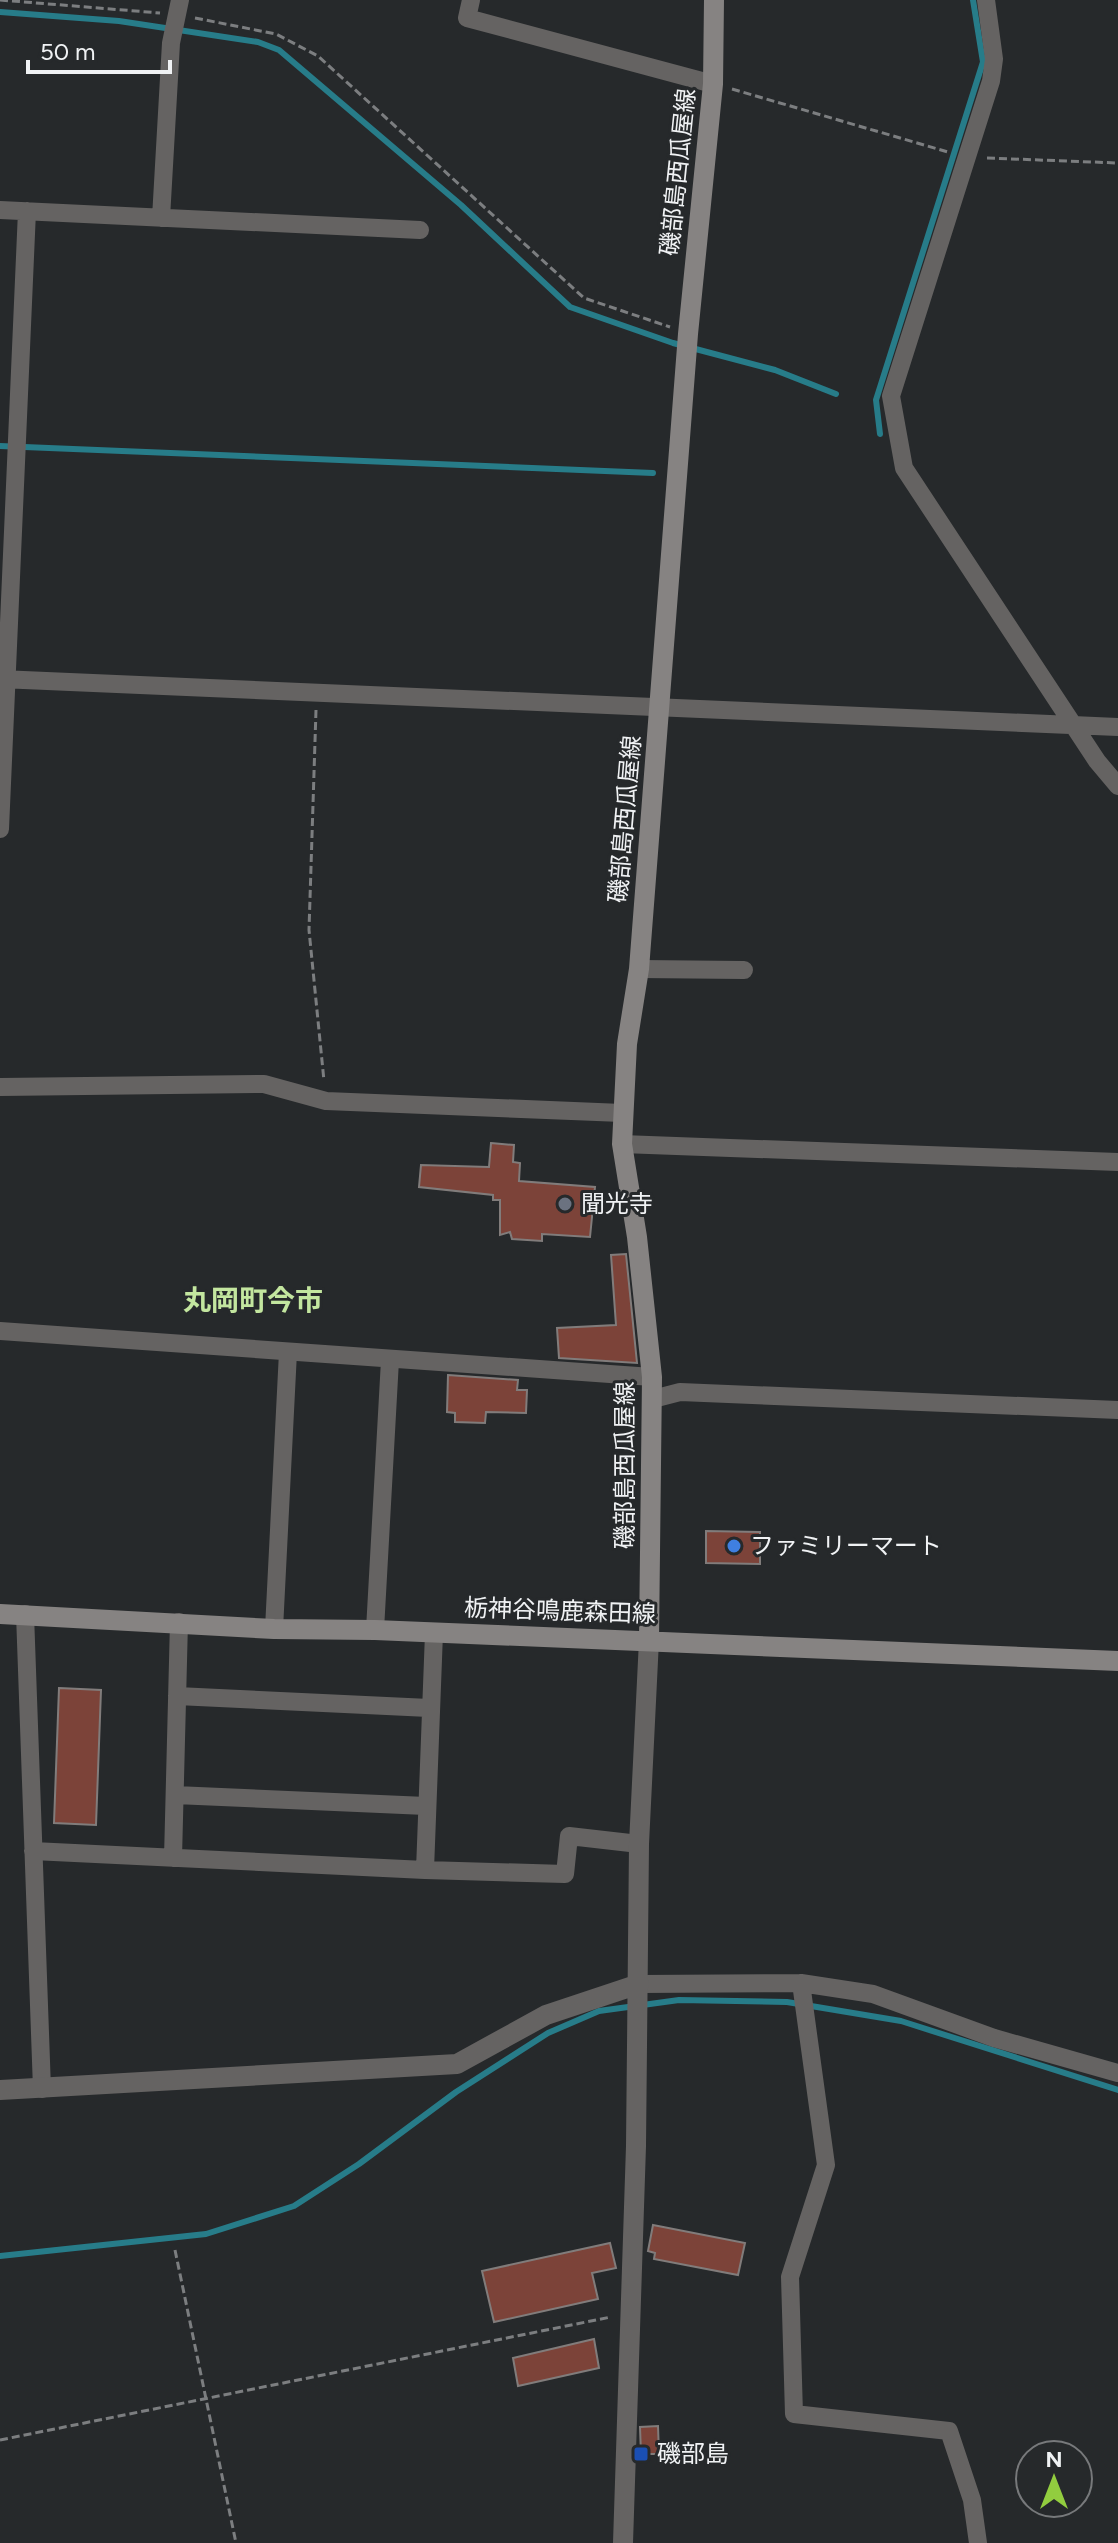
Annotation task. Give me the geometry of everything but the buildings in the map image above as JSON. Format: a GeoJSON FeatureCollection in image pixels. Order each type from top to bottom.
{"type":"FeatureCollection","features":[{"type":"Feature","properties":{"kind":"main road","name":"磯部島西瓜屋線"},"geometry":{"type":"LineString","coordinates":[[649,1640],[652,1377],[637,1237],[622,1144],[622,1113],[627,1044],[639,969],[688,334],[713,84],[714,0]]}},
{"type":"Feature","properties":{"kind":"main road","name":"栃神谷鳴鹿森田線"},"geometry":{"type":"LineString","coordinates":[[0,1614],[274,1629],[649,1640],[1118,1661]]}},
{"type":"Feature","properties":{"kind":"street"},"geometry":{"type":"LineString","coordinates":[[471,0],[467,18],[713,84]]}},
{"type":"Feature","properties":{"kind":"street"},"geometry":{"type":"LineString","coordinates":[[986,0],[994,59],[967,158],[891,396],[899,450],[904,468],[1097,761],[1118,786]]}},
{"type":"Feature","properties":{"kind":"street"},"geometry":{"type":"LineString","coordinates":[[161,218],[171,43],[178,7]]}},
{"type":"Feature","properties":{"kind":"street"},"geometry":{"type":"LineString","coordinates":[[0,210],[420,230]]}},
{"type":"Feature","properties":{"kind":"street"},"geometry":{"type":"LineString","coordinates":[[0,829],[2,679],[27,211]]}},
{"type":"Feature","properties":{"kind":"street"},"geometry":{"type":"LineString","coordinates":[[2,679],[1118,727]]}},
{"type":"Feature","properties":{"kind":"street"},"geometry":{"type":"LineString","coordinates":[[639,969],[744,970]]}},
{"type":"Feature","properties":{"kind":"street"},"geometry":{"type":"LineString","coordinates":[[0,1087],[264,1084],[326,1101],[622,1113]]}},
{"type":"Feature","properties":{"kind":"street"},"geometry":{"type":"LineString","coordinates":[[622,1144],[1118,1162]]}},
{"type":"Feature","properties":{"kind":"street"},"geometry":{"type":"LineString","coordinates":[[0,1331],[652,1377]]}},
{"type":"Feature","properties":{"kind":"street"},"geometry":{"type":"LineString","coordinates":[[274,1629],[288,1352]]}},
{"type":"Feature","properties":{"kind":"street"},"geometry":{"type":"LineString","coordinates":[[375,1630],[390,1360]]}},
{"type":"Feature","properties":{"kind":"street"},"geometry":{"type":"LineString","coordinates":[[653,1399],[680,1392],[1118,1410]]}},
{"type":"Feature","properties":{"kind":"street"},"geometry":{"type":"LineString","coordinates":[[25,1614],[42,2089]]}},
{"type":"Feature","properties":{"kind":"street"},"geometry":{"type":"LineString","coordinates":[[173,1858],[179,1622]]}},
{"type":"Feature","properties":{"kind":"street"},"geometry":{"type":"LineString","coordinates":[[425,1870],[434,1633]]}},
{"type":"Feature","properties":{"kind":"street"},"geometry":{"type":"LineString","coordinates":[[623,2543],[639,2017],[639,1844],[649,1640]]}},
{"type":"Feature","properties":{"kind":"street"},"geometry":{"type":"LineString","coordinates":[[177,1696],[429,1708]]}},
{"type":"Feature","properties":{"kind":"street"},"geometry":{"type":"LineString","coordinates":[[175,1795],[426,1806]]}},
{"type":"Feature","properties":{"kind":"street"},"geometry":{"type":"LineString","coordinates":[[33,1851],[565,1874],[569,1836],[639,1844]]}},
{"type":"Feature","properties":{"kind":"street"},"geometry":{"type":"LineString","coordinates":[[801,1983],[804,2025],[826,2165],[790,2277],[794,2414],[949,2431],[972,2500],[978,2543]]}},
{"type":"Feature","properties":{"kind":"street"},"geometry":{"type":"LineString","coordinates":[[0,2090],[457,2064],[546,2015],[639,1988],[801,1983],[873,1994],[994,2038],[1118,2073]]}},
{"type":"Feature","properties":{"kind":"path"},"geometry":{"type":"LineString","coordinates":[[0,0],[178,7],[276,34],[318,56],[584,298],[688,334]]}},
{"type":"Feature","properties":{"kind":"path"},"geometry":{"type":"LineString","coordinates":[[713,84],[967,158],[1118,163]]}},
{"type":"Feature","properties":{"kind":"path"},"geometry":{"type":"LineString","coordinates":[[316,693],[309,930],[326,1101]]}},
{"type":"Feature","properties":{"kind":"path"},"geometry":{"type":"LineString","coordinates":[[175,2250],[236,2543]]}},
{"type":"Feature","properties":{"kind":"path"},"geometry":{"type":"LineString","coordinates":[[0,2440],[630,2313]]}},
{"type":"Feature","properties":{"kind":"waterway"},"geometry":{"type":"LineString","coordinates":[[880,434],[876,400],[983,62],[973,0]]}},
{"type":"Feature","properties":{"kind":"waterway"},"geometry":{"type":"LineString","coordinates":[[0,12],[119,21],[258,42],[279,50],[461,205],[570,307],[673,343],[775,370],[836,394]]}},
{"type":"Feature","properties":{"kind":"waterway"},"geometry":{"type":"LineString","coordinates":[[0,446],[653,473]]}},
{"type":"Feature","properties":{"kind":"waterway"},"geometry":{"type":"LineString","coordinates":[[0,2256],[206,2234],[294,2206],[359,2164],[456,2092],[548,2033],[599,2011],[679,2000],[787,2002],[901,2021],[1118,2090]]}},
{"type":"Feature","properties":{"kind":"place","name":"聞光寺"},"geometry":{"type":"Point","coordinates":[565,1204]}},
{"type":"Feature","properties":{"kind":"place","name":"ファミリーマート"},"geometry":{"type":"Point","coordinates":[734,1546]}},
{"type":"Feature","properties":{"kind":"place","name":"磯部島"},"geometry":{"type":"Point","coordinates":[641,2454]}},
{"type":"Feature","properties":{"kind":"district","name":"丸岡町今市"},"geometry":{"type":"Point","coordinates":[253,1300]}}]}
